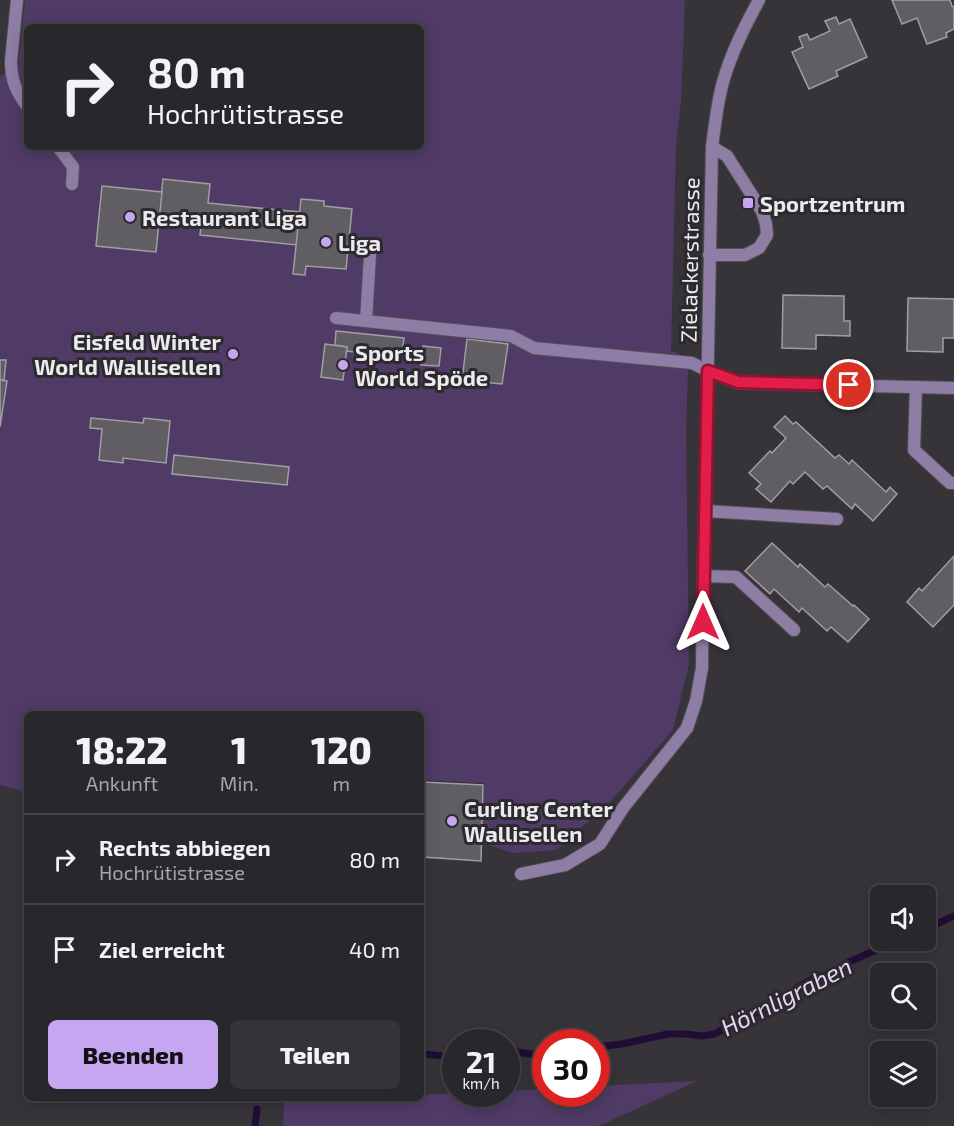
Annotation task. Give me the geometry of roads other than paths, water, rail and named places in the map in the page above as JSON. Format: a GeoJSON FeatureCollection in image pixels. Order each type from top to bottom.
{"type":"FeatureCollection","features":[{"type":"Feature","properties":{"kind":"street"},"geometry":{"type":"LineString","coordinates":[[17,0],[11,76],[15,88],[24,102]]}},
{"type":"Feature","properties":{"kind":"street","name":"Zielackerstrasse"},"geometry":{"type":"LineString","coordinates":[[521,874],[565,865],[600,844],[623,808],[687,728],[696,701],[702,668],[712,147],[723,82],[745,24],[759,0]]}},
{"type":"Feature","properties":{"kind":"street"},"geometry":{"type":"LineString","coordinates":[[710,255],[745,255],[759,248],[767,235],[762,211],[728,156],[712,147]]}},
{"type":"Feature","properties":{"kind":"street"},"geometry":{"type":"LineString","coordinates":[[60,150],[74,167],[72,184]]}},
{"type":"Feature","properties":{"kind":"street"},"geometry":{"type":"LineString","coordinates":[[366,321],[370,255]]}},
{"type":"Feature","properties":{"kind":"street"},"geometry":{"type":"LineString","coordinates":[[336,318],[511,336],[534,348],[692,363],[738,382],[954,388]]}},
{"type":"Feature","properties":{"kind":"street"},"geometry":{"type":"LineString","coordinates":[[916,387],[914,450],[950,483],[954,483]]}},
{"type":"Feature","properties":{"kind":"street"},"geometry":{"type":"LineString","coordinates":[[705,511],[837,519]]}},
{"type":"Feature","properties":{"kind":"street"},"geometry":{"type":"LineString","coordinates":[[703,576],[736,577],[794,630]]}},
{"type":"Feature","properties":{"kind":"waterway","name":"Hörnligraben"},"geometry":{"type":"LineString","coordinates":[[936,924],[954,916]]}},
{"type":"Feature","properties":{"kind":"waterway","name":"Hörnligraben"},"geometry":{"type":"LineString","coordinates":[[610,1045],[668,1034],[702,1036],[714,1034],[782,1000],[798,987],[818,976],[830,976],[845,964],[873,951]]}},
{"type":"Feature","properties":{"kind":"waterway","name":"Hörnligraben"},"geometry":{"type":"LineString","coordinates":[[520,1052],[532,1054]]}},
{"type":"Feature","properties":{"kind":"waterway","name":"Hörnligraben"},"geometry":{"type":"LineString","coordinates":[[424,1054],[442,1056]]}},
{"type":"Feature","properties":{"kind":"waterway","name":"Hörnligraben"},"geometry":{"type":"LineString","coordinates":[[255,1126],[257,1109]]}},
{"type":"Feature","properties":{"kind":"place","name":"Sportzentrum"},"geometry":{"type":"Point","coordinates":[748,203]}},
{"type":"Feature","properties":{"kind":"place","name":"Restaurant Liga"},"geometry":{"type":"Point","coordinates":[130,217]}},
{"type":"Feature","properties":{"kind":"place","name":"Liga"},"geometry":{"type":"Point","coordinates":[326,242]}},
{"type":"Feature","properties":{"kind":"place","name":"Eisfeld Winter World Wallisellen"},"geometry":{"type":"Point","coordinates":[233,354]}},
{"type":"Feature","properties":{"kind":"place","name":"Sports World Spöde"},"geometry":{"type":"Point","coordinates":[343,365]}},
{"type":"Feature","properties":{"kind":"place","name":"Curling Center Wallisellen"},"geometry":{"type":"Point","coordinates":[452,821]}}]}
